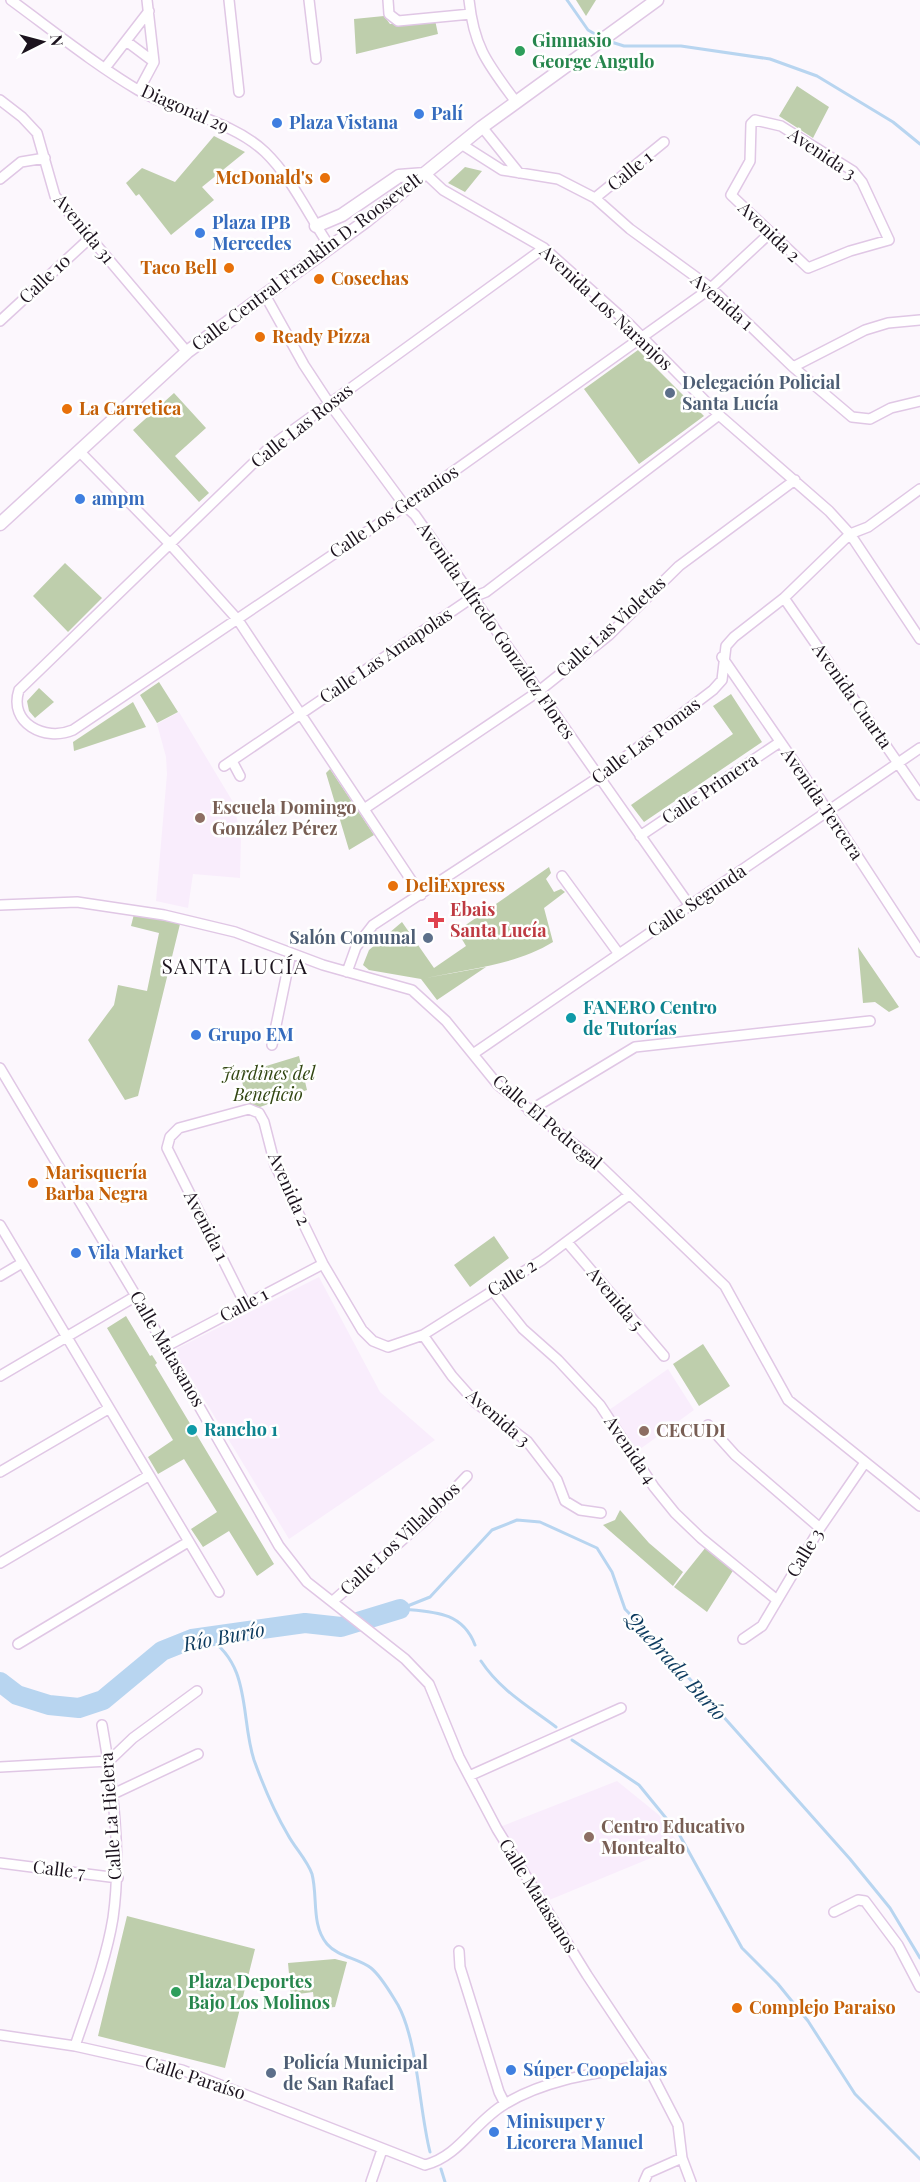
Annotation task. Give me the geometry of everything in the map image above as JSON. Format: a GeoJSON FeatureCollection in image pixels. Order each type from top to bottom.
{"type":"FeatureCollection","features":[{"type":"Feature","properties":{"kind":"main road","name":"Calle Central Franklin D. Roosevelt"},"geometry":{"type":"LineString","coordinates":[[0,524],[187,352],[426,174],[482,126],[657,0]]}},
{"type":"Feature","properties":{"kind":"main road"},"geometry":{"type":"LineString","coordinates":[[316,226],[342,215],[399,176],[426,174]]}},
{"type":"Feature","properties":{"kind":"street","name":"Diagonal 29"},"geometry":{"type":"LineString","coordinates":[[10,0],[138,90],[175,108],[235,132],[254,143],[276,165],[330,247]]}},
{"type":"Feature","properties":{"kind":"street"},"geometry":{"type":"LineString","coordinates":[[138,90],[154,62],[147,0]]}},
{"type":"Feature","properties":{"kind":"street"},"geometry":{"type":"LineString","coordinates":[[229,0],[239,92]]}},
{"type":"Feature","properties":{"kind":"street"},"geometry":{"type":"LineString","coordinates":[[309,0],[316,59]]}},
{"type":"Feature","properties":{"kind":"street"},"geometry":{"type":"LineString","coordinates":[[388,0],[392,19],[398,21],[471,14]]}},
{"type":"Feature","properties":{"kind":"street"},"geometry":{"type":"LineString","coordinates":[[470,0],[475,39],[484,58],[516,102]]}},
{"type":"Feature","properties":{"kind":"street"},"geometry":{"type":"LineString","coordinates":[[105,68],[149,11]]}},
{"type":"Feature","properties":{"kind":"street"},"geometry":{"type":"LineString","coordinates":[[126,41],[154,62]]}},
{"type":"Feature","properties":{"kind":"street","name":"Avenida 31"},"geometry":{"type":"LineString","coordinates":[[0,100],[31,126],[41,143],[55,196],[187,352]]}},
{"type":"Feature","properties":{"kind":"street","name":"Avenida 3"},"geometry":{"type":"LineString","coordinates":[[731,195],[750,161],[751,124],[754,120],[781,126],[853,171],[862,182],[889,240],[850,251],[808,268]]}},
{"type":"Feature","properties":{"kind":"street"},"geometry":{"type":"LineString","coordinates":[[482,126],[519,173]]}},
{"type":"Feature","properties":{"kind":"street","name":"Calle 1"},"geometry":{"type":"LineString","coordinates":[[596,198],[664,142]]}},
{"type":"Feature","properties":{"kind":"street","name":"Avenida 1"},"geometry":{"type":"LineString","coordinates":[[460,144],[488,164],[519,173],[558,179],[596,198],[630,229],[711,288],[794,367],[857,419],[870,419],[891,408],[920,401]]}},
{"type":"Feature","properties":{"kind":"street"},"geometry":{"type":"LineString","coordinates":[[0,178],[21,162],[45,158]]}},
{"type":"Feature","properties":{"kind":"street","name":"Avenida Los Naranjos"},"geometry":{"type":"LineString","coordinates":[[426,174],[443,190],[544,248],[641,337],[719,415],[829,511],[850,534],[920,639]]}},
{"type":"Feature","properties":{"kind":"street","name":"Avenida 2"},"geometry":{"type":"LineString","coordinates":[[731,195],[808,268]]}},
{"type":"Feature","properties":{"kind":"street"},"geometry":{"type":"LineString","coordinates":[[711,288],[770,233]]}},
{"type":"Feature","properties":{"kind":"street","name":"Calle 10"},"geometry":{"type":"LineString","coordinates":[[0,321],[90,238]]}},
{"type":"Feature","properties":{"kind":"street","name":"Calle Las Rosas"},"geometry":{"type":"LineString","coordinates":[[73,730],[52,735],[30,727],[21,718],[16,708],[19,690],[31,681],[169,543],[271,446],[544,248]]}},
{"type":"Feature","properties":{"kind":"street","name":"Calle Los Geranios"},"geometry":{"type":"LineString","coordinates":[[73,730],[405,506],[711,288]]}},
{"type":"Feature","properties":{"kind":"street","name":"Avenida Alfredo González Flores"},"geometry":{"type":"LineString","coordinates":[[265,295],[304,365],[329,403],[405,506],[415,515],[690,906]]}},
{"type":"Feature","properties":{"kind":"street"},"geometry":{"type":"LineString","coordinates":[[794,367],[871,328],[920,320]]}},
{"type":"Feature","properties":{"kind":"street","name":"Calle Las Amapolas"},"geometry":{"type":"LineString","coordinates":[[240,776],[228,763],[473,597],[486,592],[719,415]]}},
{"type":"Feature","properties":{"kind":"street"},"geometry":{"type":"LineString","coordinates":[[79,451],[169,543],[238,620],[421,895]]}},
{"type":"Feature","properties":{"kind":"street","name":"Calle Las Violetas"},"geometry":{"type":"LineString","coordinates":[[364,808],[539,691],[609,634],[679,566],[795,480]]}},
{"type":"Feature","properties":{"kind":"street","name":"Calle Las Pomas"},"geometry":{"type":"LineString","coordinates":[[346,972],[356,947],[373,925],[599,777],[713,690],[722,680],[722,657],[726,646],[734,637],[784,598],[850,534],[868,527],[920,489]]}},
{"type":"Feature","properties":{"kind":"street","name":"Avenida Cuarta"},"geometry":{"type":"LineString","coordinates":[[784,598],[920,795]]}},
{"type":"Feature","properties":{"kind":"street","name":"Avenida Tercera"},"geometry":{"type":"LineString","coordinates":[[722,657],[828,811],[920,952]]}},
{"type":"Feature","properties":{"kind":"street","name":"Calle Primera"},"geometry":{"type":"LineString","coordinates":[[640,836],[780,742]]}},
{"type":"Feature","properties":{"kind":"street","name":"Calle Segunda"},"geometry":{"type":"LineString","coordinates":[[473,1054],[920,748]]}},
{"type":"Feature","properties":{"kind":"street"},"geometry":{"type":"LineString","coordinates":[[562,876],[619,954]]}},
{"type":"Feature","properties":{"kind":"street","name":"Calle El Pedregal"},"geometry":{"type":"LineString","coordinates":[[0,905],[77,902],[120,907],[235,932],[346,972],[412,990],[446,1021],[498,1085],[529,1111],[564,1134],[593,1159],[725,1286],[788,1400],[864,1464],[920,1506]]}},
{"type":"Feature","properties":{"kind":"street"},"geometry":{"type":"LineString","coordinates":[[272,1045],[291,953]]}},
{"type":"Feature","properties":{"kind":"street"},"geometry":{"type":"LineString","coordinates":[[529,1111],[635,1047],[870,1021]]}},
{"type":"Feature","properties":{"kind":"street","name":"Calle Matasanos"},"geometry":{"type":"LineString","coordinates":[[1,1072],[136,1296],[279,1546],[307,1582],[405,1659],[429,1684],[469,1776],[500,1834],[586,1974],[647,2065],[678,2125],[682,2158],[691,2182]]}},
{"type":"Feature","properties":{"kind":"street","name":"Avenida 2"},"geometry":{"type":"LineString","coordinates":[[167,1148],[170,1137],[179,1128],[249,1109],[259,1113],[264,1122],[275,1166],[323,1264],[362,1330],[373,1341],[388,1347]]}},
{"type":"Feature","properties":{"kind":"street","name":"Avenida 1"},"geometry":{"type":"LineString","coordinates":[[167,1148],[245,1304]]}},
{"type":"Feature","properties":{"kind":"street","name":"Calle 2"},"geometry":{"type":"LineString","coordinates":[[388,1347],[423,1335],[567,1242],[629,1196]]}},
{"type":"Feature","properties":{"kind":"street"},"geometry":{"type":"LineString","coordinates":[[0,1225],[219,1592]]}},
{"type":"Feature","properties":{"kind":"street","name":"Avenida 5"},"geometry":{"type":"LineString","coordinates":[[567,1242],[664,1356]]}},
{"type":"Feature","properties":{"kind":"street"},"geometry":{"type":"LineString","coordinates":[[0,1276],[22,1263]]}},
{"type":"Feature","properties":{"kind":"street","name":"Calle 1"},"geometry":{"type":"LineString","coordinates":[[165,1347],[323,1264]]}},
{"type":"Feature","properties":{"kind":"street","name":"Avenida 4"},"geometry":{"type":"LineString","coordinates":[[492,1290],[523,1329],[558,1360],[600,1405],[654,1487],[675,1513],[701,1538],[777,1600]]}},
{"type":"Feature","properties":{"kind":"street"},"geometry":{"type":"LineString","coordinates":[[0,1376],[136,1296]]}},
{"type":"Feature","properties":{"kind":"street","name":"Avenida 3"},"geometry":{"type":"LineString","coordinates":[[423,1335],[452,1376],[476,1403],[527,1441],[557,1480],[565,1501],[580,1510],[602,1513]]}},
{"type":"Feature","properties":{"kind":"street"},"geometry":{"type":"LineString","coordinates":[[0,1472],[108,1409]]}},
{"type":"Feature","properties":{"kind":"street"},"geometry":{"type":"LineString","coordinates":[[708,1425],[735,1455],[820,1528]]}},
{"type":"Feature","properties":{"kind":"street","name":"Calle 3"},"geometry":{"type":"LineString","coordinates":[[743,1639],[762,1626],[820,1528],[864,1464]]}},
{"type":"Feature","properties":{"kind":"street"},"geometry":{"type":"LineString","coordinates":[[2,1559],[148,1476]]}},
{"type":"Feature","properties":{"kind":"street","name":"Calle Los Villalobos"},"geometry":{"type":"LineString","coordinates":[[333,1601],[425,1520],[467,1476]]}},
{"type":"Feature","properties":{"kind":"street"},"geometry":{"type":"LineString","coordinates":[[18,1644],[188,1542]]}},
{"type":"Feature","properties":{"kind":"street"},"geometry":{"type":"LineString","coordinates":[[0,1767],[109,1761],[133,1738],[197,1691]]}},
{"type":"Feature","properties":{"kind":"street"},"geometry":{"type":"LineString","coordinates":[[469,1776],[621,1708]]}},
{"type":"Feature","properties":{"kind":"street","name":"Calle La Hielera"},"geometry":{"type":"LineString","coordinates":[[75,2046],[106,1950],[118,1878],[109,1761],[102,1725]]}},
{"type":"Feature","properties":{"kind":"street"},"geometry":{"type":"LineString","coordinates":[[111,1795],[198,1754]]}},
{"type":"Feature","properties":{"kind":"street","name":"Calle 7"},"geometry":{"type":"LineString","coordinates":[[0,1863],[118,1878]]}},
{"type":"Feature","properties":{"kind":"street"},"geometry":{"type":"LineString","coordinates":[[834,1912],[858,1900],[865,1901],[898,1945],[920,1987]]}},
{"type":"Feature","properties":{"kind":"street"},"geometry":{"type":"LineString","coordinates":[[459,1951],[460,1967],[499,2092],[505,2104],[563,2079],[647,2065]]}},
{"type":"Feature","properties":{"kind":"street","name":"Calle Paraíso"},"geometry":{"type":"LineString","coordinates":[[0,2036],[75,2046],[182,2070],[218,2082],[382,2150],[425,2165],[441,2161],[505,2104]]}},
{"type":"Feature","properties":{"kind":"street"},"geometry":{"type":"LineString","coordinates":[[370,2182],[382,2150]]}},
{"type":"Feature","properties":{"kind":"street"},"geometry":{"type":"LineString","coordinates":[[644,2182],[648,2173],[682,2158]]}},
{"type":"Feature","properties":{"kind":"shaded area","name":"Escuela Domingo González Pérez"},"geometry":{"type":"Polygon","coordinates":[[[179,712],[233,802],[241,837],[240,878],[193,874],[188,908],[156,901],[167,774],[166,757],[157,724],[179,712]]]}},
{"type":"Feature","properties":{"kind":"shaded area"},"geometry":{"type":"Polygon","coordinates":[[[319,1277],[380,1392],[435,1440],[289,1539],[174,1350],[319,1277]]]}},
{"type":"Feature","properties":{"kind":"shaded area","name":"CECUDI"},"geometry":{"type":"Polygon","coordinates":[[[668,1369],[694,1410],[636,1452],[609,1410],[668,1369]]]}},
{"type":"Feature","properties":{"kind":"shaded area","name":"Centro Educativo Montealto"},"geometry":{"type":"Polygon","coordinates":[[[617,1781],[659,1815],[680,1846],[542,1903],[500,1827],[617,1781]]]}},
{"type":"Feature","properties":{"kind":"green space"},"geometry":{"type":"Polygon","coordinates":[[[576,0],[596,0],[586,16],[576,0]]]}},
{"type":"Feature","properties":{"kind":"green space"},"geometry":{"type":"Polygon","coordinates":[[[384,16],[390,24],[435,20],[438,34],[356,54],[354,19],[384,16]]]}},
{"type":"Feature","properties":{"kind":"green space"},"geometry":{"type":"Polygon","coordinates":[[[797,86],[829,107],[813,138],[779,116],[797,86]]]}},
{"type":"Feature","properties":{"kind":"green space"},"geometry":{"type":"Polygon","coordinates":[[[214,136],[245,152],[202,187],[214,200],[171,235],[139,194],[136,196],[126,183],[142,168],[175,182],[214,136]]]}},
{"type":"Feature","properties":{"kind":"green space"},"geometry":{"type":"Polygon","coordinates":[[[465,167],[482,171],[465,192],[448,183],[465,167]]]}},
{"type":"Feature","properties":{"kind":"green space"},"geometry":{"type":"Polygon","coordinates":[[[638,350],[704,416],[639,464],[584,389],[638,350]]]}},
{"type":"Feature","properties":{"kind":"green space"},"geometry":{"type":"Polygon","coordinates":[[[174,393],[206,428],[175,456],[209,493],[199,502],[133,430],[174,393]]]}},
{"type":"Feature","properties":{"kind":"green space"},"geometry":{"type":"Polygon","coordinates":[[[65,563],[102,598],[68,632],[33,596],[65,563]]]}},
{"type":"Feature","properties":{"kind":"green space"},"geometry":{"type":"Polygon","coordinates":[[[159,682],[178,712],[157,723],[140,695],[159,682]]]}},
{"type":"Feature","properties":{"kind":"green space"},"geometry":{"type":"Polygon","coordinates":[[[39,688],[54,702],[35,718],[29,711],[27,701],[39,688]]]}},
{"type":"Feature","properties":{"kind":"green space"},"geometry":{"type":"Polygon","coordinates":[[[731,694],[762,742],[644,822],[631,805],[733,734],[713,706],[731,694]]]}},
{"type":"Feature","properties":{"kind":"green space"},"geometry":{"type":"Polygon","coordinates":[[[133,702],[146,727],[74,751],[73,742],[133,702]]]}},
{"type":"Feature","properties":{"kind":"green space"},"geometry":{"type":"Polygon","coordinates":[[[330,769],[374,835],[349,850],[326,773],[330,769]]]}},
{"type":"Feature","properties":{"kind":"green space"},"geometry":{"type":"Polygon","coordinates":[[[549,867],[551,873],[546,879],[554,892],[561,889],[565,892],[544,908],[553,942],[539,950],[508,961],[426,978],[486,967],[437,1000],[421,979],[369,970],[363,965],[369,950],[402,922],[434,968],[466,946],[457,931],[549,867]]]}},
{"type":"Feature","properties":{"kind":"green space"},"geometry":{"type":"Polygon","coordinates":[[[134,914],[180,924],[138,1096],[125,1100],[88,1040],[114,1005],[118,985],[147,991],[159,933],[131,926],[134,914]]]}},
{"type":"Feature","properties":{"kind":"green space"},"geometry":{"type":"Polygon","coordinates":[[[858,947],[899,1007],[889,1012],[875,1002],[863,1003],[858,947]]]}},
{"type":"Feature","properties":{"kind":"green space","name":"Jardines del Beneficio"},"geometry":{"type":"Polygon","coordinates":[[[299,1056],[307,1090],[260,1107],[248,1104],[240,1074],[299,1056]]]}},
{"type":"Feature","properties":{"kind":"green space"},"geometry":{"type":"Polygon","coordinates":[[[494,1236],[509,1258],[470,1287],[454,1265],[494,1236]]]}},
{"type":"Feature","properties":{"kind":"green space"},"geometry":{"type":"Polygon","coordinates":[[[126,1316],[150,1356],[152,1355],[157,1363],[155,1365],[274,1564],[257,1576],[229,1531],[203,1547],[191,1529],[217,1512],[184,1459],[158,1474],[148,1457],[173,1440],[107,1328],[126,1316]]]}},
{"type":"Feature","properties":{"kind":"green space"},"geometry":{"type":"Polygon","coordinates":[[[703,1344],[730,1386],[699,1406],[673,1364],[703,1344]]]}},
{"type":"Feature","properties":{"kind":"green space"},"geometry":{"type":"Polygon","coordinates":[[[620,1510],[649,1543],[683,1572],[673,1586],[603,1525],[615,1520],[620,1510]]]}},
{"type":"Feature","properties":{"kind":"green space"},"geometry":{"type":"Polygon","coordinates":[[[706,1547],[734,1569],[707,1612],[674,1587],[706,1547]]]}},
{"type":"Feature","properties":{"kind":"green space","name":"Plaza Deportes Bajo Los Molinos"},"geometry":{"type":"Polygon","coordinates":[[[127,1916],[255,1949],[225,2068],[98,2036],[127,1916]]]}},
{"type":"Feature","properties":{"kind":"green space"},"geometry":{"type":"Polygon","coordinates":[[[335,1959],[347,1962],[335,2007],[315,2009],[313,1992],[291,1995],[288,1963],[335,1959]]]}},
{"type":"Feature","properties":{"kind":"waterway"},"geometry":{"type":"LineString","coordinates":[[567,0],[588,30],[600,37]]}},
{"type":"Feature","properties":{"kind":"waterway"},"geometry":{"type":"LineString","coordinates":[[605,40],[624,46],[681,46],[770,59],[817,76],[893,122],[920,144]]}},
{"type":"Feature","properties":{"kind":"waterway","name":"Quebrada Burío"},"geometry":{"type":"LineString","coordinates":[[400,1609],[430,1597],[492,1530],[517,1520],[540,1522],[597,1548],[612,1572],[625,1609],[850,1859],[890,1908],[920,1958]]}},
{"type":"Feature","properties":{"kind":"waterway","name":"Río Burío"},"geometry":{"type":"LineString","coordinates":[[0,1682],[17,1695],[49,1705],[79,1708],[103,1700],[162,1651],[192,1639],[305,1623],[341,1627],[400,1609]]}},
{"type":"Feature","properties":{"kind":"waterway"},"geometry":{"type":"LineString","coordinates":[[401,1609],[435,1613],[454,1619],[462,1625],[475,1645]]}},
{"type":"Feature","properties":{"kind":"waterway"},"geometry":{"type":"LineString","coordinates":[[207,1637],[221,1649],[231,1662],[238,1677],[254,1760],[278,1818],[312,1874],[317,1920],[322,1936],[327,1944],[337,1952],[366,1965],[375,1972],[398,2005],[405,2020],[414,2056],[430,2152]]}},
{"type":"Feature","properties":{"kind":"waterway"},"geometry":{"type":"LineString","coordinates":[[481,1661],[506,1689],[556,1727]]}},
{"type":"Feature","properties":{"kind":"waterway"},"geometry":{"type":"LineString","coordinates":[[572,1740],[639,1785],[679,1834],[742,1948],[778,1984],[808,2021],[855,2094],[920,2159]]}},
{"type":"Feature","properties":{"kind":"waterway"},"geometry":{"type":"LineString","coordinates":[[441,2169],[445,2182]]}},
{"type":"Feature","properties":{"kind":"place","name":"Gimnasio George Angulo"},"geometry":{"type":"Point","coordinates":[520,51]}},
{"type":"Feature","properties":{"kind":"place","name":"Palí"},"geometry":{"type":"Point","coordinates":[419,114]}},
{"type":"Feature","properties":{"kind":"place","name":"Plaza Vistana"},"geometry":{"type":"Point","coordinates":[277,123]}},
{"type":"Feature","properties":{"kind":"place","name":"McDonald's"},"geometry":{"type":"Point","coordinates":[325,178]}},
{"type":"Feature","properties":{"kind":"place","name":"Plaza IPB Mercedes"},"geometry":{"type":"Point","coordinates":[200,233]}},
{"type":"Feature","properties":{"kind":"place","name":"Taco Bell"},"geometry":{"type":"Point","coordinates":[229,268]}},
{"type":"Feature","properties":{"kind":"place","name":"Cosechas"},"geometry":{"type":"Point","coordinates":[319,279]}},
{"type":"Feature","properties":{"kind":"place","name":"Ready Pizza"},"geometry":{"type":"Point","coordinates":[260,337]}},
{"type":"Feature","properties":{"kind":"place","name":"Delegación Policial Santa Lucía"},"geometry":{"type":"Point","coordinates":[670,393]}},
{"type":"Feature","properties":{"kind":"place","name":"La Carretica"},"geometry":{"type":"Point","coordinates":[67,409]}},
{"type":"Feature","properties":{"kind":"place","name":"ampm"},"geometry":{"type":"Point","coordinates":[80,499]}},
{"type":"Feature","properties":{"kind":"place","name":"Escuela Domingo González Pérez"},"geometry":{"type":"Point","coordinates":[200,818]}},
{"type":"Feature","properties":{"kind":"place","name":"DeliExpress"},"geometry":{"type":"Point","coordinates":[393,886]}},
{"type":"Feature","properties":{"kind":"place","name":"Ebais Santa Lucía"},"geometry":{"type":"Point","coordinates":[436,920]}},
{"type":"Feature","properties":{"kind":"place","name":"Salón Comunal"},"geometry":{"type":"Point","coordinates":[428,938]}},
{"type":"Feature","properties":{"kind":"place","name":"FANERO Centro de Tutorías"},"geometry":{"type":"Point","coordinates":[571,1018]}},
{"type":"Feature","properties":{"kind":"place","name":"Grupo EM"},"geometry":{"type":"Point","coordinates":[196,1035]}},
{"type":"Feature","properties":{"kind":"place","name":"Marisquería Barba Negra"},"geometry":{"type":"Point","coordinates":[33,1183]}},
{"type":"Feature","properties":{"kind":"place","name":"Vila Market"},"geometry":{"type":"Point","coordinates":[76,1253]}},
{"type":"Feature","properties":{"kind":"place","name":"Rancho 1"},"geometry":{"type":"Point","coordinates":[192,1430]}},
{"type":"Feature","properties":{"kind":"place","name":"CECUDI"},"geometry":{"type":"Point","coordinates":[644,1431]}},
{"type":"Feature","properties":{"kind":"place","name":"Centro Educativo Montealto"},"geometry":{"type":"Point","coordinates":[589,1837]}},
{"type":"Feature","properties":{"kind":"place","name":"Plaza Deportes Bajo Los Molinos"},"geometry":{"type":"Point","coordinates":[176,1992]}},
{"type":"Feature","properties":{"kind":"place","name":"Complejo Paraiso"},"geometry":{"type":"Point","coordinates":[737,2008]}},
{"type":"Feature","properties":{"kind":"place","name":"Súper Coopelajas"},"geometry":{"type":"Point","coordinates":[511,2070]}},
{"type":"Feature","properties":{"kind":"place","name":"Policía Municipal de San Rafael"},"geometry":{"type":"Point","coordinates":[271,2073]}},
{"type":"Feature","properties":{"kind":"place","name":"Minisuper y Licorera Manuel"},"geometry":{"type":"Point","coordinates":[494,2132]}},
{"type":"Feature","properties":{"kind":"district","name":"SANTA LUCÍA"},"geometry":{"type":"Point","coordinates":[235,967]}}]}
